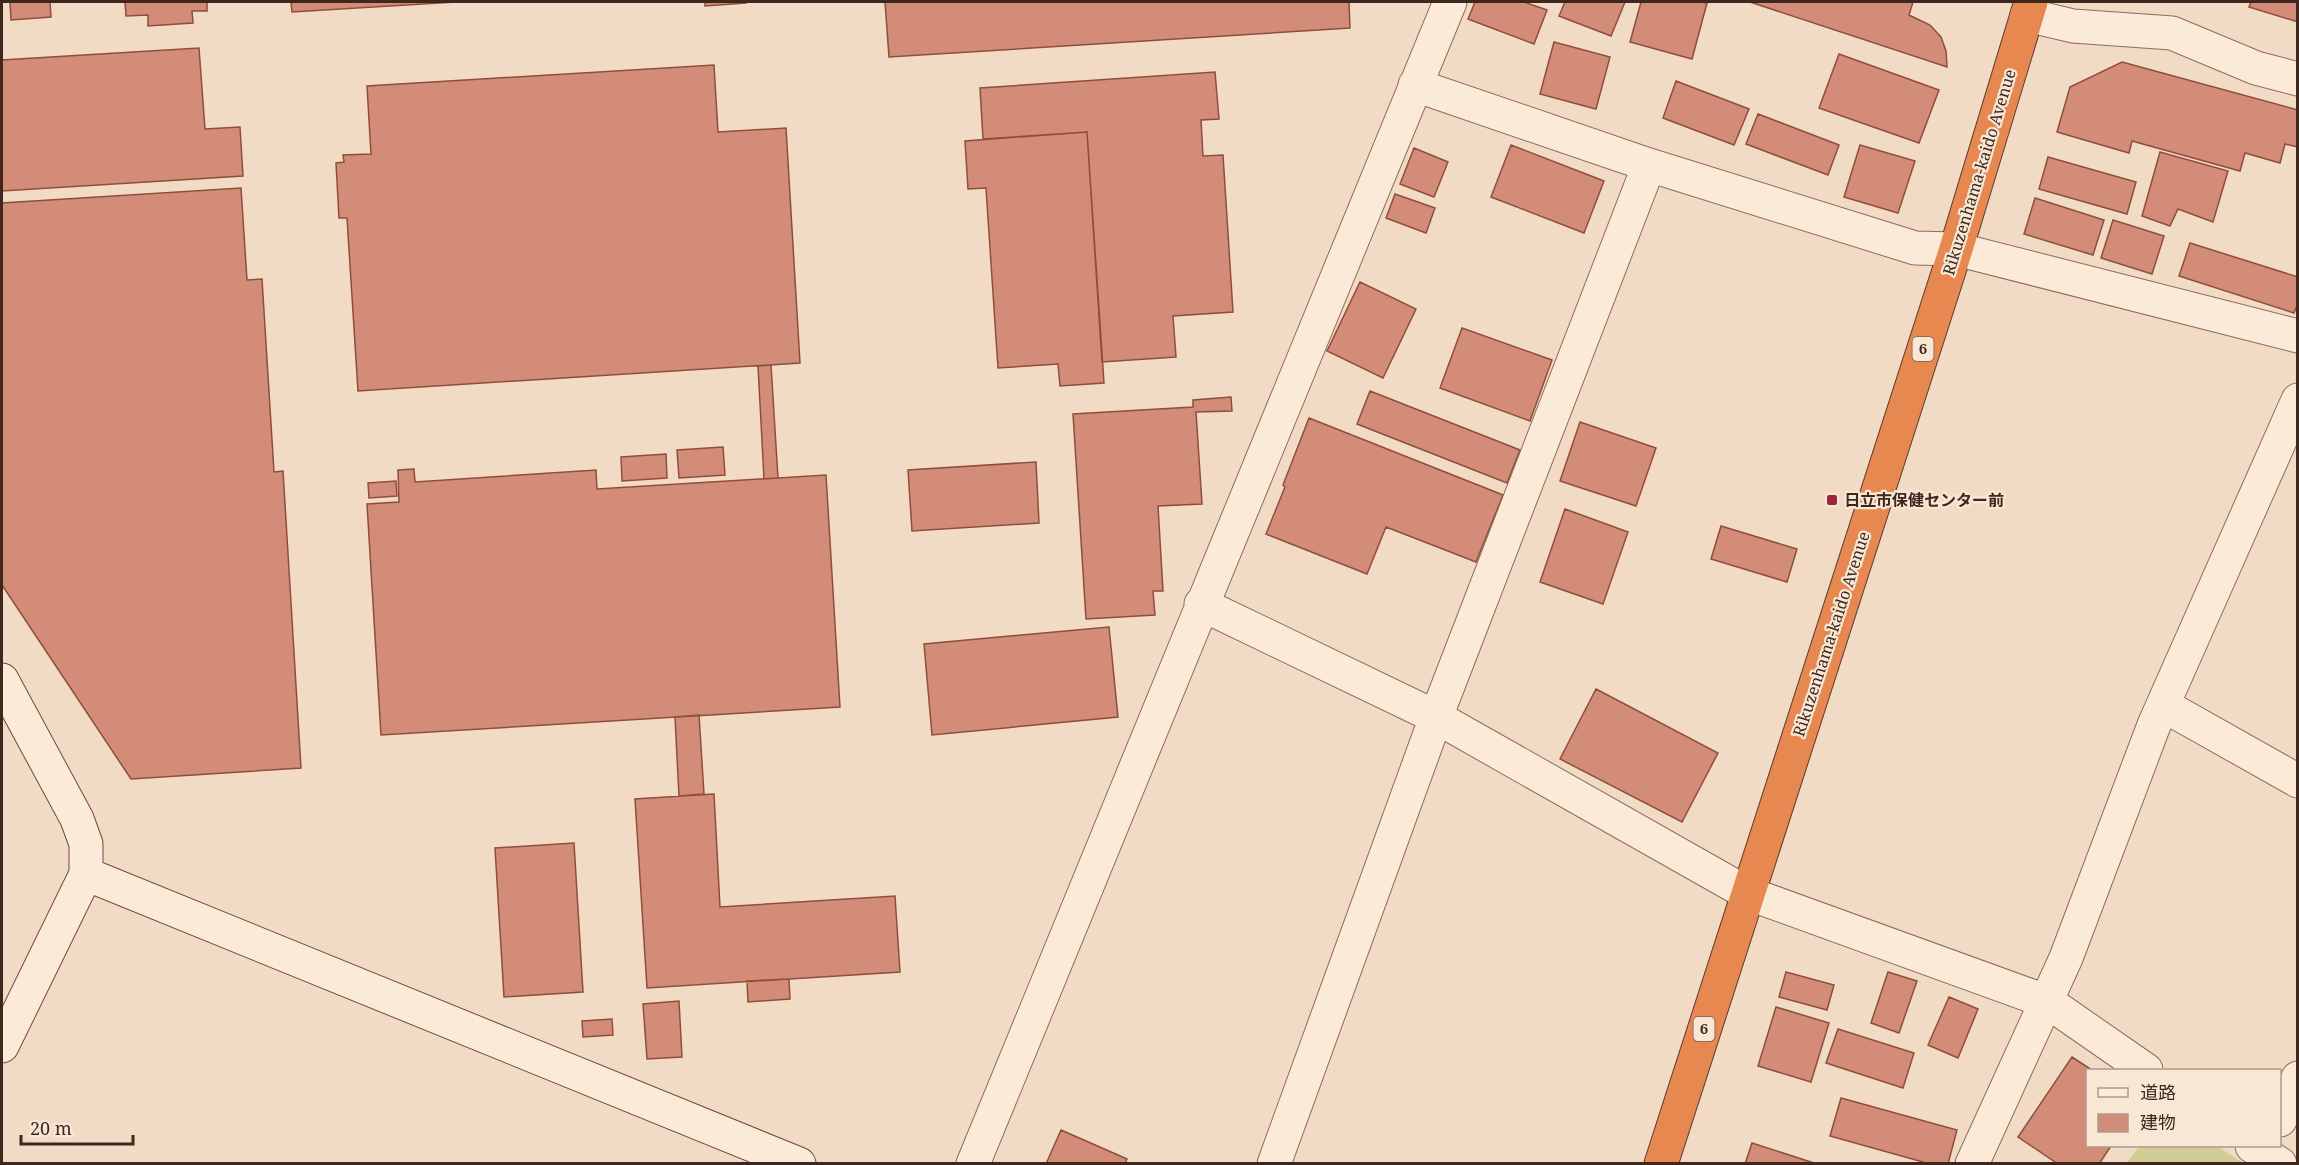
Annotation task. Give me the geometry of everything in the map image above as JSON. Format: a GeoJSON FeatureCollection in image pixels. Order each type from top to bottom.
{"type":"FeatureCollection","features":[{"type":"Feature","properties":{"kind":"highway","name":"Rikuzenhama-kaido Avenue"},"geometry":{"type":"LineString","coordinates":[[1661,1164],[1956,249],[2029,8]]}},
{"type":"Feature","properties":{"kind":"street"},"geometry":{"type":"LineString","coordinates":[[973,1164],[1450,2]]}},
{"type":"Feature","properties":{"kind":"street"},"geometry":{"type":"LineString","coordinates":[[2029,8],[2073,26],[2172,33],[2256,68],[2298,79]]}},
{"type":"Feature","properties":{"kind":"street"},"geometry":{"type":"LineString","coordinates":[[1415,85],[1649,165],[1915,248],[1956,249],[2298,336]]}},
{"type":"Feature","properties":{"kind":"street"},"geometry":{"type":"LineString","coordinates":[[1274,1164],[1436,717],[1649,165]]}},
{"type":"Feature","properties":{"kind":"street"},"geometry":{"type":"LineString","coordinates":[[1972,1164],[2048,1002],[2163,705],[2298,400]]}},
{"type":"Feature","properties":{"kind":"street"},"geometry":{"type":"LineString","coordinates":[[1202,604],[1436,717],[1747,893],[2048,1002],[2143,1069]]}},
{"type":"Feature","properties":{"kind":"street"},"geometry":{"type":"LineString","coordinates":[[2,680],[76,819],[86,844],[86,874],[2,1046]]}},
{"type":"Feature","properties":{"kind":"street"},"geometry":{"type":"LineString","coordinates":[[2163,705],[2298,781]]}},
{"type":"Feature","properties":{"kind":"street"},"geometry":{"type":"LineString","coordinates":[[86,874],[800,1164]]}},
{"type":"Feature","properties":{"kind":"street"},"geometry":{"type":"LineString","coordinates":[[2281,1118],[2298,1078]]}},
{"type":"Feature","properties":{"kind":"shaded area"},"geometry":{"type":"Polygon","coordinates":[[[2139,1147],[2219,1147],[2243,1163],[2126,1163],[2139,1147]]]}},
{"type":"Feature","properties":{"kind":"building"},"geometry":{"type":"Polygon","coordinates":[[[10,2],[50,2],[51,17],[11,20],[10,2]]]}},
{"type":"Feature","properties":{"kind":"building"},"geometry":{"type":"Polygon","coordinates":[[[125,2],[207,2],[207,11],[192,11],[193,23],[148,26],[148,15],[126,16],[125,2]]]}},
{"type":"Feature","properties":{"kind":"building"},"geometry":{"type":"Polygon","coordinates":[[[291,2],[456,2],[292,12],[291,2]]]}},
{"type":"Feature","properties":{"kind":"building"},"geometry":{"type":"Polygon","coordinates":[[[705,2],[746,2],[746,3],[705,6],[705,2]]]}},
{"type":"Feature","properties":{"kind":"building"},"geometry":{"type":"Polygon","coordinates":[[[885,2],[1349,2],[1350,28],[889,57],[885,2]]]}},
{"type":"Feature","properties":{"kind":"building"},"geometry":{"type":"Polygon","coordinates":[[[1475,2],[1524,2],[1547,10],[1534,44],[1468,19],[1475,2]]]}},
{"type":"Feature","properties":{"kind":"building"},"geometry":{"type":"Polygon","coordinates":[[[1565,2],[1625,2],[1611,36],[1559,16],[1565,2]]]}},
{"type":"Feature","properties":{"kind":"building"},"geometry":{"type":"Polygon","coordinates":[[[1641,2],[1707,3],[1692,59],[1630,42],[1641,2]]]}},
{"type":"Feature","properties":{"kind":"building"},"geometry":{"type":"Polygon","coordinates":[[[1750,2],[1913,2],[1909,15],[1930,25],[1941,37],[1946,51],[1947,67],[1750,2]]]}},
{"type":"Feature","properties":{"kind":"building"},"geometry":{"type":"Polygon","coordinates":[[[2251,2],[2298,2],[2298,22],[2249,7],[2251,2]]]}},
{"type":"Feature","properties":{"kind":"building"},"geometry":{"type":"Polygon","coordinates":[[[1554,42],[1610,57],[1596,109],[1540,94],[1554,42]]]}},
{"type":"Feature","properties":{"kind":"building"},"geometry":{"type":"Polygon","coordinates":[[[199,48],[205,129],[240,127],[243,176],[2,191],[2,60],[199,48]]]}},
{"type":"Feature","properties":{"kind":"building"},"geometry":{"type":"Polygon","coordinates":[[[1839,54],[1939,90],[1919,143],[1819,108],[1839,54]]]}},
{"type":"Feature","properties":{"kind":"building"},"geometry":{"type":"Polygon","coordinates":[[[2122,62],[2298,110],[2298,147],[2285,144],[2280,163],[2245,153],[2240,171],[2132,141],[2129,153],[2057,132],[2070,87],[2122,62]]]}},
{"type":"Feature","properties":{"kind":"building"},"geometry":{"type":"Polygon","coordinates":[[[714,65],[718,132],[786,128],[800,363],[358,391],[347,218],[339,218],[336,163],[344,162],[343,155],[371,154],[367,86],[714,65]]]}},
{"type":"Feature","properties":{"kind":"building"},"geometry":{"type":"Polygon","coordinates":[[[1215,72],[1219,119],[1201,120],[1203,156],[1223,155],[1233,312],[1173,316],[1176,357],[1102,362],[1087,132],[983,139],[980,88],[1215,72]]]}},
{"type":"Feature","properties":{"kind":"building"},"geometry":{"type":"Polygon","coordinates":[[[1676,81],[1749,109],[1734,145],[1663,118],[1676,81]]]}},
{"type":"Feature","properties":{"kind":"building"},"geometry":{"type":"Polygon","coordinates":[[[1758,114],[1839,145],[1828,175],[1746,144],[1758,114]]]}},
{"type":"Feature","properties":{"kind":"building"},"geometry":{"type":"Polygon","coordinates":[[[1087,132],[1104,383],[1060,386],[1058,364],[998,368],[986,188],[968,189],[965,141],[1087,132]]]}},
{"type":"Feature","properties":{"kind":"building"},"geometry":{"type":"Polygon","coordinates":[[[1511,145],[1604,181],[1584,233],[1491,197],[1511,145]]]}},
{"type":"Feature","properties":{"kind":"building"},"geometry":{"type":"Polygon","coordinates":[[[1860,145],[1915,161],[1898,213],[1844,197],[1860,145]]]}},
{"type":"Feature","properties":{"kind":"building"},"geometry":{"type":"Polygon","coordinates":[[[1414,148],[1448,162],[1434,197],[1400,184],[1414,148]]]}},
{"type":"Feature","properties":{"kind":"building"},"geometry":{"type":"Polygon","coordinates":[[[2160,152],[2228,171],[2213,222],[2178,209],[2170,226],[2142,216],[2160,152]]]}},
{"type":"Feature","properties":{"kind":"building"},"geometry":{"type":"Polygon","coordinates":[[[2048,157],[2136,182],[2127,214],[2039,189],[2048,157]]]}},
{"type":"Feature","properties":{"kind":"building"},"geometry":{"type":"Polygon","coordinates":[[[241,188],[247,280],[262,279],[274,472],[283,471],[301,768],[131,779],[2,585],[2,203],[241,188]]]}},
{"type":"Feature","properties":{"kind":"building"},"geometry":{"type":"Polygon","coordinates":[[[1395,194],[1435,208],[1426,233],[1386,218],[1395,194]]]}},
{"type":"Feature","properties":{"kind":"building"},"geometry":{"type":"Polygon","coordinates":[[[2035,198],[2104,220],[2093,255],[2024,234],[2035,198]]]}},
{"type":"Feature","properties":{"kind":"building"},"geometry":{"type":"Polygon","coordinates":[[[2113,220],[2164,236],[2152,274],[2101,258],[2113,220]]]}},
{"type":"Feature","properties":{"kind":"building"},"geometry":{"type":"Polygon","coordinates":[[[2190,243],[2298,277],[2298,303],[2294,313],[2179,276],[2190,243]]]}},
{"type":"Feature","properties":{"kind":"building"},"geometry":{"type":"Polygon","coordinates":[[[1360,282],[1416,309],[1383,378],[1327,351],[1360,282]]]}},
{"type":"Feature","properties":{"kind":"building"},"geometry":{"type":"Polygon","coordinates":[[[1462,328],[1552,360],[1530,421],[1440,388],[1462,328]]]}},
{"type":"Feature","properties":{"kind":"building"},"geometry":{"type":"Polygon","coordinates":[[[771,365],[778,478],[764,479],[758,366],[771,365]]]}},
{"type":"Feature","properties":{"kind":"building"},"geometry":{"type":"Polygon","coordinates":[[[1370,391],[1520,450],[1507,483],[1357,424],[1370,391]]]}},
{"type":"Feature","properties":{"kind":"building"},"geometry":{"type":"Polygon","coordinates":[[[1231,397],[1232,411],[1196,412],[1202,504],[1158,506],[1163,591],[1153,591],[1155,615],[1086,619],[1073,414],[1193,407],[1193,400],[1231,397]]]}},
{"type":"Feature","properties":{"kind":"building"},"geometry":{"type":"Polygon","coordinates":[[[1309,418],[1503,495],[1476,562],[1386,527],[1367,574],[1266,534],[1309,418]]]}},
{"type":"Feature","properties":{"kind":"building"},"geometry":{"type":"Polygon","coordinates":[[[1580,422],[1656,448],[1636,506],[1560,481],[1580,422]]]}},
{"type":"Feature","properties":{"kind":"building"},"geometry":{"type":"Polygon","coordinates":[[[723,447],[725,475],[679,478],[677,450],[723,447]]]}},
{"type":"Feature","properties":{"kind":"building"},"geometry":{"type":"Polygon","coordinates":[[[666,454],[667,478],[622,481],[621,457],[666,454]]]}},
{"type":"Feature","properties":{"kind":"building"},"geometry":{"type":"Polygon","coordinates":[[[1036,462],[1039,523],[912,531],[908,470],[1036,462]]]}},
{"type":"Feature","properties":{"kind":"building"},"geometry":{"type":"Polygon","coordinates":[[[414,469],[415,482],[596,470],[597,489],[826,475],[840,707],[381,735],[367,504],[399,502],[398,470],[414,469]]]}},
{"type":"Feature","properties":{"kind":"building"},"geometry":{"type":"Polygon","coordinates":[[[396,481],[397,496],[369,498],[368,483],[396,481]]]}},
{"type":"Feature","properties":{"kind":"building"},"geometry":{"type":"Polygon","coordinates":[[[1565,509],[1628,532],[1603,604],[1540,582],[1565,509]]]}},
{"type":"Feature","properties":{"kind":"building"},"geometry":{"type":"Polygon","coordinates":[[[1721,526],[1797,549],[1787,582],[1711,559],[1721,526]]]}},
{"type":"Feature","properties":{"kind":"building"},"geometry":{"type":"Polygon","coordinates":[[[1109,627],[1118,717],[932,735],[924,644],[1109,627]]]}},
{"type":"Feature","properties":{"kind":"building"},"geometry":{"type":"Polygon","coordinates":[[[1596,689],[1718,753],[1682,822],[1560,759],[1596,689]]]}},
{"type":"Feature","properties":{"kind":"building"},"geometry":{"type":"Polygon","coordinates":[[[699,715],[704,794],[679,796],[675,717],[699,715]]]}},
{"type":"Feature","properties":{"kind":"building"},"geometry":{"type":"Polygon","coordinates":[[[714,794],[720,907],[895,896],[900,972],[647,988],[635,799],[714,794]]]}},
{"type":"Feature","properties":{"kind":"building"},"geometry":{"type":"Polygon","coordinates":[[[574,843],[583,992],[504,997],[495,848],[574,843]]]}},
{"type":"Feature","properties":{"kind":"building"},"geometry":{"type":"Polygon","coordinates":[[[1786,972],[1834,985],[1827,1010],[1779,997],[1786,972]]]}},
{"type":"Feature","properties":{"kind":"building"},"geometry":{"type":"Polygon","coordinates":[[[1888,972],[1917,981],[1899,1033],[1871,1023],[1888,972]]]}},
{"type":"Feature","properties":{"kind":"building"},"geometry":{"type":"Polygon","coordinates":[[[789,979],[790,999],[748,1002],[747,981],[789,979]]]}},
{"type":"Feature","properties":{"kind":"building"},"geometry":{"type":"Polygon","coordinates":[[[1949,997],[1978,1009],[1958,1058],[1928,1045],[1949,997]]]}},
{"type":"Feature","properties":{"kind":"building"},"geometry":{"type":"Polygon","coordinates":[[[679,1001],[682,1057],[647,1059],[643,1004],[679,1001]]]}},
{"type":"Feature","properties":{"kind":"building"},"geometry":{"type":"Polygon","coordinates":[[[1776,1007],[1829,1023],[1811,1082],[1758,1066],[1776,1007]]]}},
{"type":"Feature","properties":{"kind":"building"},"geometry":{"type":"Polygon","coordinates":[[[612,1019],[613,1035],[583,1037],[582,1021],[612,1019]]]}},
{"type":"Feature","properties":{"kind":"building"},"geometry":{"type":"Polygon","coordinates":[[[1838,1029],[1914,1053],[1903,1088],[1826,1063],[1838,1029]]]}},
{"type":"Feature","properties":{"kind":"building"},"geometry":{"type":"Polygon","coordinates":[[[2072,1057],[2090,1069],[2086,1069],[2086,1147],[2110,1147],[2099,1164],[2058,1164],[2018,1137],[2072,1057]]]}},
{"type":"Feature","properties":{"kind":"building"},"geometry":{"type":"Polygon","coordinates":[[[1841,1098],[1957,1130],[1948,1164],[1930,1164],[1830,1136],[1841,1098]]]}},
{"type":"Feature","properties":{"kind":"building"},"geometry":{"type":"Polygon","coordinates":[[[1061,1130],[1127,1159],[1125,1164],[1046,1164],[1061,1130]]]}},
{"type":"Feature","properties":{"kind":"building"},"geometry":{"type":"Polygon","coordinates":[[[1752,1143],[1817,1164],[1745,1164],[1752,1143]]]}},
{"type":"Feature","properties":{"kind":"place","name":"日立市保健センター前"},"geometry":{"type":"Point","coordinates":[1832,500]}}]}
